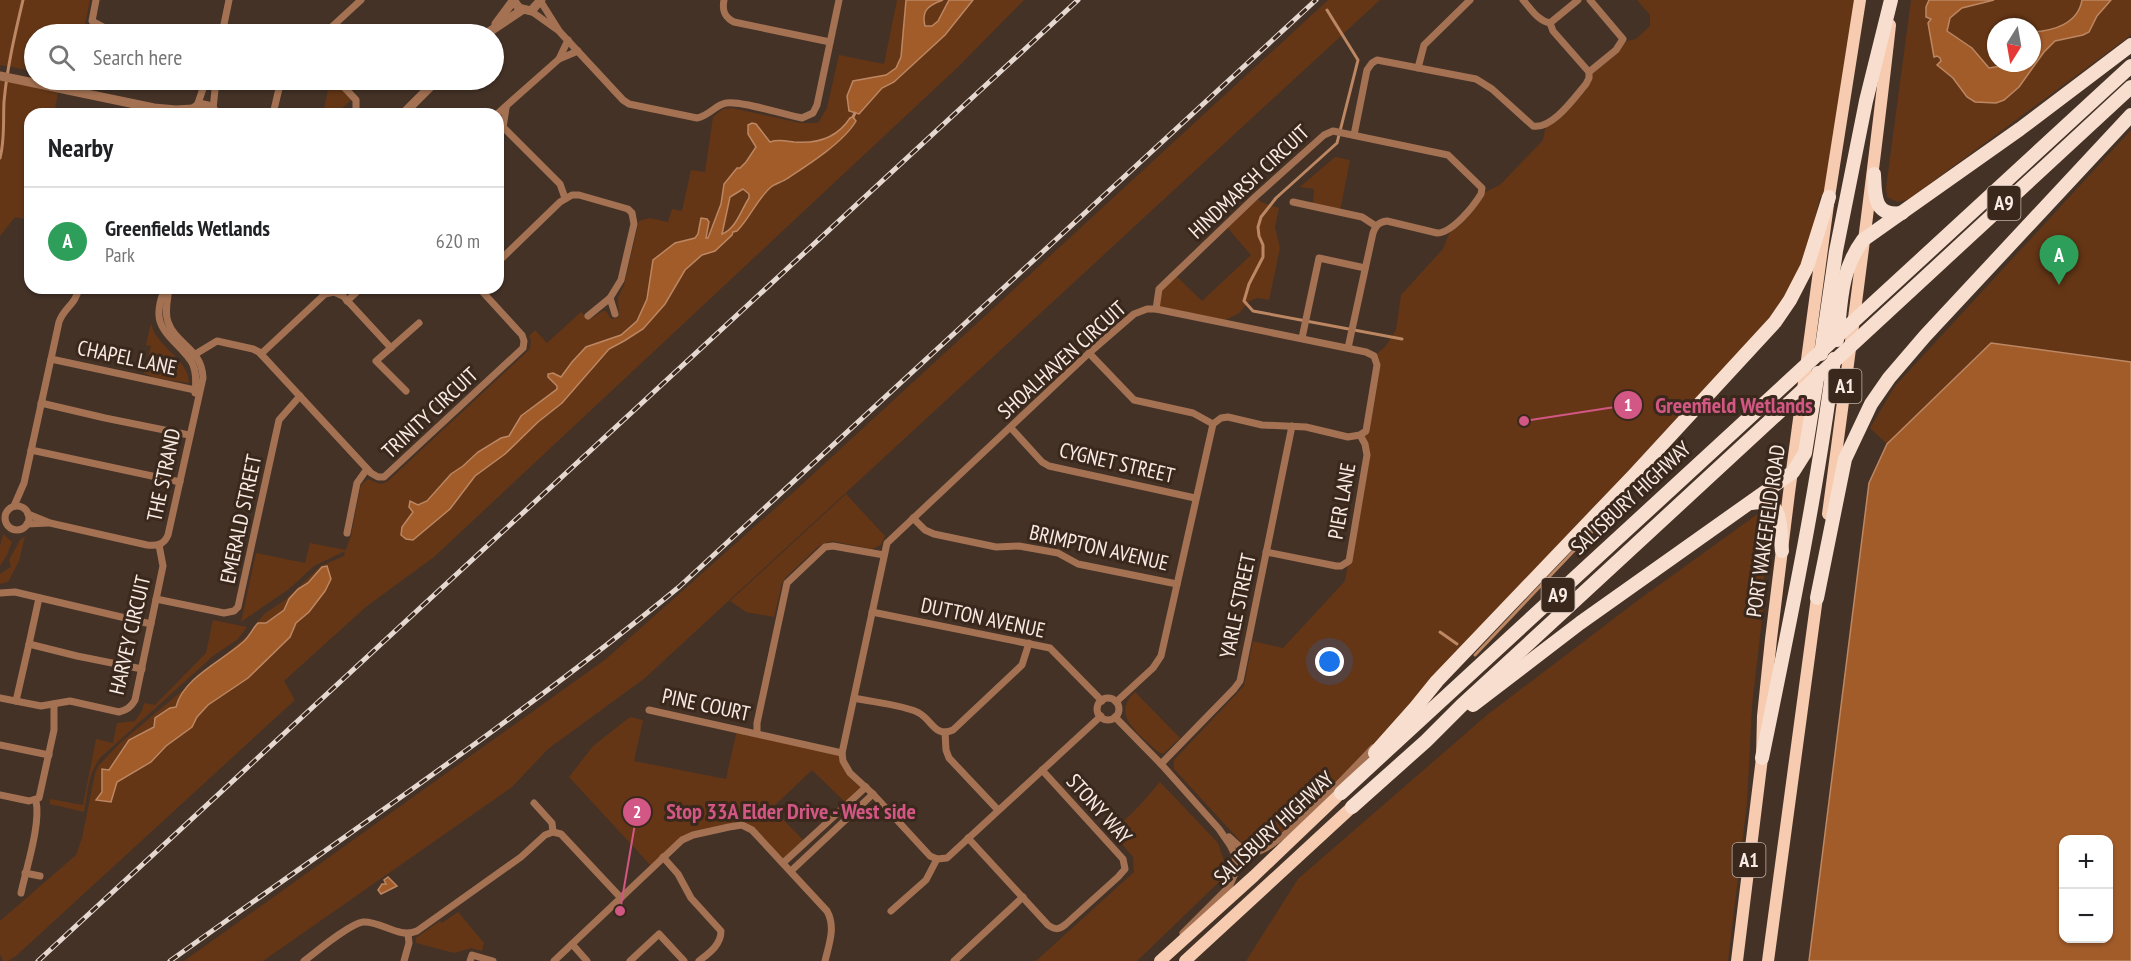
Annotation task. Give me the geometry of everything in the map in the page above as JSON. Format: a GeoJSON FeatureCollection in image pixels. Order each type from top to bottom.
{"type":"FeatureCollection","features":[{"type":"Feature","properties":{"kind":"highway","name":"PORT WAKEFIELD ROAD"},"geometry":{"type":"LineString","coordinates":[[1737,961],[1762,758],[1764,705],[1782,550],[1829,197],[1860,0]]}},
{"type":"Feature","properties":{"kind":"highway"},"geometry":{"type":"LineString","coordinates":[[1426,741],[1580,623],[1793,472],[1805,453],[1836,251],[1866,101],[1892,0]]}},
{"type":"Feature","properties":{"kind":"highway","name":"A1"},"geometry":{"type":"LineString","coordinates":[[1768,961],[1863,240],[1874,174],[1892,0]]}},
{"type":"Feature","properties":{"kind":"highway"},"geometry":{"type":"LineString","coordinates":[[1762,758],[1797,586],[1827,416],[1846,270],[1855,251],[1863,240],[2020,129],[2131,45]]}},
{"type":"Feature","properties":{"kind":"highway","name":"SALISBURY HIGHWAY"},"geometry":{"type":"LineString","coordinates":[[1160,961],[2131,66]]}},
{"type":"Feature","properties":{"kind":"highway","name":"SALISBURY HIGHWAY"},"geometry":{"type":"LineString","coordinates":[[1185,961],[1426,741],[1768,421],[2131,87]]}},
{"type":"Feature","properties":{"kind":"highway"},"geometry":{"type":"LineString","coordinates":[[1816,598],[1845,459],[1871,404],[1889,378],[1925,336],[2131,115]]}},
{"type":"Feature","properties":{"kind":"highway"},"geometry":{"type":"LineString","coordinates":[[1874,174],[1879,207],[1888,213],[1902,213]]}},
{"type":"Feature","properties":{"kind":"highway"},"geometry":{"type":"LineString","coordinates":[[1341,793],[1437,681],[1634,475],[1775,322],[1790,300],[1807,267],[1829,197]]}},
{"type":"Feature","properties":{"kind":"highway"},"geometry":{"type":"LineString","coordinates":[[1751,503],[1765,501],[1774,506],[1778,513],[1782,550]]}},
{"type":"Feature","properties":{"kind":"street"},"geometry":{"type":"LineString","coordinates":[[96,0],[92,21],[98,24]]}},
{"type":"Feature","properties":{"kind":"street"},"geometry":{"type":"LineString","coordinates":[[224,24],[229,0]]}},
{"type":"Feature","properties":{"kind":"street"},"geometry":{"type":"LineString","coordinates":[[335,24],[361,0]]}},
{"type":"Feature","properties":{"kind":"street"},"geometry":{"type":"LineString","coordinates":[[494,24],[513,0],[559,31],[629,104],[697,118],[705,116],[720,105],[732,103],[802,118],[810,115],[816,109],[839,0]]}},
{"type":"Feature","properties":{"kind":"street"},"geometry":{"type":"LineString","coordinates":[[724,0],[724,12],[734,22],[830,42]]}},
{"type":"Feature","properties":{"kind":"street"},"geometry":{"type":"LineString","coordinates":[[1418,68],[1422,49],[1427,40],[1470,0]]}},
{"type":"Feature","properties":{"kind":"street"},"geometry":{"type":"LineString","coordinates":[[1523,0],[1538,17],[1550,23],[1578,0]]}},
{"type":"Feature","properties":{"kind":"street"},"geometry":{"type":"LineString","coordinates":[[1589,72],[1616,50],[1623,39],[1590,0]]}},
{"type":"Feature","properties":{"kind":"street"},"geometry":{"type":"LineString","coordinates":[[501,24],[541,1],[559,31]]}},
{"type":"Feature","properties":{"kind":"street"},"geometry":{"type":"LineString","coordinates":[[1354,135],[1369,66],[1377,60],[1482,82],[1530,124],[1539,127],[1552,122],[1586,84],[1589,72],[1553,31],[1550,23]]}},
{"type":"Feature","properties":{"kind":"street"},"geometry":{"type":"LineString","coordinates":[[559,59],[568,40]]}},
{"type":"Feature","properties":{"kind":"street"},"geometry":{"type":"LineString","coordinates":[[504,114],[506,108],[559,59],[578,51]]}},
{"type":"Feature","properties":{"kind":"street"},"geometry":{"type":"LineString","coordinates":[[0,76],[24,81]]}},
{"type":"Feature","properties":{"kind":"street"},"geometry":{"type":"LineString","coordinates":[[66,90],[154,108]]}},
{"type":"Feature","properties":{"kind":"street"},"geometry":{"type":"LineString","coordinates":[[193,108],[202,90]]}},
{"type":"Feature","properties":{"kind":"street"},"geometry":{"type":"LineString","coordinates":[[215,108],[216,90]]}},
{"type":"Feature","properties":{"kind":"street"},"geometry":{"type":"LineString","coordinates":[[274,108],[279,90]]}},
{"type":"Feature","properties":{"kind":"street"},"geometry":{"type":"LineString","coordinates":[[347,90],[356,100],[356,108]]}},
{"type":"Feature","properties":{"kind":"street"},"geometry":{"type":"LineString","coordinates":[[403,108],[425,90]]}},
{"type":"Feature","properties":{"kind":"street"},"geometry":{"type":"LineString","coordinates":[[408,108],[423,92]]}},
{"type":"Feature","properties":{"kind":"street"},"geometry":{"type":"LineString","coordinates":[[196,108],[206,105],[210,108]]}},
{"type":"Feature","properties":{"kind":"street"},"geometry":{"type":"LineString","coordinates":[[504,131],[560,184],[566,198]]}},
{"type":"Feature","properties":{"kind":"street","name":"HINDMARSH CIRCUIT"},"geometry":{"type":"LineString","coordinates":[[1156,309],[1159,289],[1255,197],[1324,135],[1334,131],[1448,155],[1482,189],[1478,199],[1451,229],[1444,233],[1387,221],[1376,226]]}},
{"type":"Feature","properties":{"kind":"street"},"geometry":{"type":"LineString","coordinates":[[504,256],[566,198],[579,195],[623,206],[632,213],[634,224],[621,280],[610,298],[588,316]]}},
{"type":"Feature","properties":{"kind":"street"},"geometry":{"type":"LineString","coordinates":[[1293,202],[1362,217],[1376,226],[1372,233],[1348,348]]}},
{"type":"Feature","properties":{"kind":"street"},"geometry":{"type":"LineString","coordinates":[[1302,338],[1319,258],[1365,268]]}},
{"type":"Feature","properties":{"kind":"street"},"geometry":{"type":"LineString","coordinates":[[24,483],[27,524],[23,528],[14,529],[3,522],[4,511],[14,506],[24,483],[60,318],[76,299],[77,294]]}},
{"type":"Feature","properties":{"kind":"street","name":"THE STRAND"},"geometry":{"type":"LineString","coordinates":[[25,511],[50,523],[147,545],[159,545],[167,538],[203,378],[202,367],[165,333],[159,322],[159,309],[165,294]]}},
{"type":"Feature","properties":{"kind":"street"},"geometry":{"type":"LineString","coordinates":[[261,354],[324,294]]}},
{"type":"Feature","properties":{"kind":"street"},"geometry":{"type":"LineString","coordinates":[[341,294],[391,348]]}},
{"type":"Feature","properties":{"kind":"street"},"geometry":{"type":"LineString","coordinates":[[347,301],[355,294]]}},
{"type":"Feature","properties":{"kind":"street","name":"TRINITY CIRCUIT"},"geometry":{"type":"LineString","coordinates":[[192,356],[217,341],[253,349],[261,354],[367,469],[378,477],[387,476],[522,351],[524,344],[522,335],[484,294]]}},
{"type":"Feature","properties":{"kind":"street"},"geometry":{"type":"LineString","coordinates":[[610,298],[615,314]]}},
{"type":"Feature","properties":{"kind":"street","name":"SHOALHAVEN CIRCUIT"},"geometry":{"type":"LineString","coordinates":[[843,753],[887,543],[1089,353],[1134,314],[1156,309],[1302,338],[1374,356],[1377,365],[1366,431],[1360,435]]}},
{"type":"Feature","properties":{"kind":"street"},"geometry":{"type":"LineString","coordinates":[[406,391],[376,361],[419,324]]}},
{"type":"Feature","properties":{"kind":"street"},"geometry":{"type":"LineString","coordinates":[[1089,353],[1134,400],[1193,413],[1213,424]]}},
{"type":"Feature","properties":{"kind":"street","name":"THE STRAND"},"geometry":{"type":"LineString","coordinates":[[192,356],[196,405]]}},
{"type":"Feature","properties":{"kind":"street","name":"CHAPEL LANE"},"geometry":{"type":"LineString","coordinates":[[51,358],[195,390]]}},
{"type":"Feature","properties":{"kind":"street","name":"EMERALD STREET"},"geometry":{"type":"LineString","coordinates":[[156,599],[224,614],[238,607],[279,420],[300,396]]}},
{"type":"Feature","properties":{"kind":"street"},"geometry":{"type":"LineString","coordinates":[[41,403],[189,435]]}},
{"type":"Feature","properties":{"kind":"street"},"geometry":{"type":"LineString","coordinates":[[1116,702],[1159,660],[1213,424],[1221,418],[1228,417],[1262,425],[1316,429],[1348,437],[1360,435]]}},
{"type":"Feature","properties":{"kind":"street","name":"YARLE STREET"},"geometry":{"type":"LineString","coordinates":[[1161,764],[1240,681],[1292,426]]}},
{"type":"Feature","properties":{"kind":"street","name":"CYGNET STREET"},"geometry":{"type":"LineString","coordinates":[[1011,428],[1042,462],[1049,466],[1195,498]]}},
{"type":"Feature","properties":{"kind":"street","name":"PIER LANE"},"geometry":{"type":"LineString","coordinates":[[1266,552],[1336,566],[1349,561],[1367,455],[1360,435]]}},
{"type":"Feature","properties":{"kind":"street"},"geometry":{"type":"LineString","coordinates":[[31,450],[180,482]]}},
{"type":"Feature","properties":{"kind":"street"},"geometry":{"type":"LineString","coordinates":[[347,533],[357,483],[367,469]]}},
{"type":"Feature","properties":{"kind":"street"},"geometry":{"type":"LineString","coordinates":[[14,506],[25,511]]}},
{"type":"Feature","properties":{"kind":"street","name":"BRIMPTON AVENUE"},"geometry":{"type":"LineString","coordinates":[[913,518],[925,530],[934,534],[996,547],[1019,546],[1058,553],[1078,564],[1177,584]]}},
{"type":"Feature","properties":{"kind":"street","name":"THE STRAND"},"geometry":{"type":"LineString","coordinates":[[27,524],[50,523]]}},
{"type":"Feature","properties":{"kind":"street","name":"HARVEY CIRCUIT"},"geometry":{"type":"LineString","coordinates":[[0,698],[41,706],[70,701],[119,712],[132,705],[142,669],[164,562],[159,545]]}},
{"type":"Feature","properties":{"kind":"street"},"geometry":{"type":"LineString","coordinates":[[757,733],[757,723],[784,592],[790,579],[825,547],[833,546],[884,555]]}},
{"type":"Feature","properties":{"kind":"street"},"geometry":{"type":"LineString","coordinates":[[0,593],[15,592],[151,624]]}},
{"type":"Feature","properties":{"kind":"street"},"geometry":{"type":"LineString","coordinates":[[16,701],[39,598]]}},
{"type":"Feature","properties":{"kind":"street","name":"DUTTON AVENUE"},"geometry":{"type":"LineString","coordinates":[[872,612],[1050,648],[1102,700]]}},
{"type":"Feature","properties":{"kind":"street"},"geometry":{"type":"LineString","coordinates":[[854,698],[918,712],[937,730],[945,732],[953,730],[1019,668],[1026,659],[1029,643]]}},
{"type":"Feature","properties":{"kind":"street"},"geometry":{"type":"LineString","coordinates":[[29,644],[142,669]]}},
{"type":"Feature","properties":{"kind":"street"},"geometry":{"type":"LineString","coordinates":[[1219,829],[1246,851],[1262,850],[1273,844],[1339,784],[1437,681]]}},
{"type":"Feature","properties":{"kind":"street"},"geometry":{"type":"LineString","coordinates":[[1108,698],[1116,702],[1119,711],[1115,717],[1108,719],[1101,716],[1098,709],[1102,700],[1108,698]]}},
{"type":"Feature","properties":{"kind":"street"},"geometry":{"type":"LineString","coordinates":[[21,893],[38,810],[36,801],[39,798],[55,724],[54,704]]}},
{"type":"Feature","properties":{"kind":"street","name":"PINE COURT"},"geometry":{"type":"LineString","coordinates":[[649,710],[843,753]]}},
{"type":"Feature","properties":{"kind":"street"},"geometry":{"type":"LineString","coordinates":[[843,753],[843,761],[850,773],[873,794],[930,856],[937,859],[947,858],[1101,716]]}},
{"type":"Feature","properties":{"kind":"street"},"geometry":{"type":"LineString","coordinates":[[1115,717],[1219,829],[1235,855],[1237,866],[1232,882],[1173,942],[1160,961]]}},
{"type":"Feature","properties":{"kind":"street"},"geometry":{"type":"LineString","coordinates":[[945,732],[947,755],[998,810]]}},
{"type":"Feature","properties":{"kind":"street"},"geometry":{"type":"LineString","coordinates":[[0,745],[49,755]]}},
{"type":"Feature","properties":{"kind":"street","name":"STONY WAY"},"geometry":{"type":"LineString","coordinates":[[968,838],[1054,929],[1059,929],[1118,877],[1125,866],[1120,855],[1042,770]]}},
{"type":"Feature","properties":{"kind":"street"},"geometry":{"type":"LineString","coordinates":[[783,863],[866,787]]}},
{"type":"Feature","properties":{"kind":"street"},"geometry":{"type":"LineString","coordinates":[[791,872],[873,794]]}},
{"type":"Feature","properties":{"kind":"street"},"geometry":{"type":"LineString","coordinates":[[0,795],[36,801]]}},
{"type":"Feature","properties":{"kind":"street"},"geometry":{"type":"LineString","coordinates":[[534,803],[552,823],[553,832]]}},
{"type":"Feature","properties":{"kind":"street"},"geometry":{"type":"LineString","coordinates":[[554,961],[682,840],[693,835],[742,825],[752,830],[822,905],[830,917],[832,930],[825,961]]}},
{"type":"Feature","properties":{"kind":"street"},"geometry":{"type":"LineString","coordinates":[[304,961],[349,928],[362,922],[408,934],[417,931],[553,832],[561,834],[621,898]]}},
{"type":"Feature","properties":{"kind":"street"},"geometry":{"type":"LineString","coordinates":[[663,857],[676,871],[691,898],[721,931],[721,937],[716,946],[699,961]]}},
{"type":"Feature","properties":{"kind":"street"},"geometry":{"type":"LineString","coordinates":[[891,911],[926,880],[937,859]]}},
{"type":"Feature","properties":{"kind":"street"},"geometry":{"type":"LineString","coordinates":[[25,873],[40,876]]}},
{"type":"Feature","properties":{"kind":"street"},"geometry":{"type":"LineString","coordinates":[[954,961],[1023,897]]}},
{"type":"Feature","properties":{"kind":"street"},"geometry":{"type":"LineString","coordinates":[[404,961],[410,943],[408,934]]}},
{"type":"Feature","properties":{"kind":"street"},"geometry":{"type":"LineString","coordinates":[[630,961],[659,934],[684,961]]}},
{"type":"Feature","properties":{"kind":"street"},"geometry":{"type":"LineString","coordinates":[[572,944],[587,961]]}},
{"type":"Feature","properties":{"kind":"street"},"geometry":{"type":"LineString","coordinates":[[470,961],[472,955],[493,961]]}},
{"type":"Feature","properties":{"kind":"shaded area"},"geometry":{"type":"Polygon","coordinates":[[[0,0],[90,0],[85,24],[24,24],[24,69],[0,65],[0,0]]]}},
{"type":"Feature","properties":{"kind":"shaded area"},"geometry":{"type":"Polygon","coordinates":[[[897,0],[1024,0],[958,67],[434,557],[367,606],[284,681],[295,700],[16,956],[3,961],[0,954],[0,921],[76,855],[82,838],[95,773],[99,765],[120,743],[246,637],[264,614],[285,600],[321,566],[344,556],[345,551],[314,566],[289,589],[241,622],[256,553],[305,563],[310,543],[346,550],[361,485],[368,479],[380,484],[387,482],[530,349],[529,336],[535,330],[547,343],[581,312],[589,320],[603,311],[606,311],[611,319],[619,317],[618,298],[624,285],[639,221],[649,218],[668,222],[672,209],[682,211],[691,170],[705,172],[713,117],[723,109],[732,108],[800,123],[818,123],[827,108],[839,55],[884,64],[897,0]]]}},
{"type":"Feature","properties":{"kind":"shaded area"},"geometry":{"type":"Polygon","coordinates":[[[906,0],[943,0],[930,6],[925,12],[925,26],[932,26],[938,21],[949,0],[973,0],[945,35],[894,82],[882,88],[859,114],[849,111],[847,96],[853,81],[886,75],[896,68],[901,57],[906,0]]]}},
{"type":"Feature","properties":{"kind":"shaded area"},"geometry":{"type":"Polygon","coordinates":[[[1328,0],[1380,0],[645,678],[548,749],[512,787],[263,961],[184,961],[606,659],[797,489],[1328,0]]]}},
{"type":"Feature","properties":{"kind":"shaded area"},"geometry":{"type":"Polygon","coordinates":[[[1637,0],[1860,0],[1829,197],[1820,197],[1807,252],[1787,297],[1763,330],[1340,780],[1275,839],[1257,846],[1242,843],[1174,769],[1174,760],[1244,686],[1253,641],[1283,648],[1345,581],[1367,455],[1360,435],[1366,431],[1376,374],[1374,356],[1385,347],[1396,330],[1401,295],[1443,249],[1451,229],[1481,194],[1500,185],[1543,140],[1546,125],[1586,84],[1589,72],[1623,42],[1636,39],[1650,26],[1650,15],[1637,0]]]}},
{"type":"Feature","properties":{"kind":"shaded area"},"geometry":{"type":"Polygon","coordinates":[[[1911,0],[2131,0],[2131,35],[1909,199],[1898,202],[1887,197],[1886,188],[1911,0]]]}},
{"type":"Feature","properties":{"kind":"shaded area"},"geometry":{"type":"Polygon","coordinates":[[[1929,0],[1994,0],[1962,8],[1950,18],[1947,31],[1972,48],[1987,66],[1987,72],[2030,72],[2019,87],[2004,100],[1996,103],[1975,102],[1967,97],[1953,78],[1937,65],[1941,61],[1937,56],[1934,57],[1928,23],[1931,19],[1926,17],[1929,0]]]}},
{"type":"Feature","properties":{"kind":"shaded area"},"geometry":{"type":"Polygon","coordinates":[[[2082,0],[2111,0],[2097,16],[2089,32],[2055,41],[2041,56],[2041,31],[2056,28],[2070,20],[2080,8],[2082,0]]]}},
{"type":"Feature","properties":{"kind":"shaded area"},"geometry":{"type":"Polygon","coordinates":[[[0,78],[24,84],[24,90],[46,90],[58,93],[55,108],[24,108],[24,219],[15,217],[0,236],[0,78]]]}},
{"type":"Feature","properties":{"kind":"shaded area"},"geometry":{"type":"Polygon","coordinates":[[[328,90],[342,90],[351,100],[342,108],[324,108],[328,90]]]}},
{"type":"Feature","properties":{"kind":"shaded area"},"geometry":{"type":"Polygon","coordinates":[[[853,117],[856,121],[843,137],[815,160],[771,187],[737,231],[733,232],[715,251],[702,255],[685,270],[665,304],[643,329],[609,349],[562,403],[538,422],[505,454],[475,476],[450,509],[413,540],[401,535],[402,527],[413,512],[409,507],[410,501],[418,505],[427,501],[451,474],[478,452],[501,438],[509,436],[521,416],[557,389],[548,374],[553,373],[561,377],[586,347],[621,335],[637,321],[647,299],[653,260],[675,243],[695,238],[701,218],[709,222],[706,238],[708,238],[721,204],[724,184],[737,168],[746,162],[756,147],[748,134],[748,125],[756,124],[770,142],[779,140],[811,142],[833,135],[853,117]],[[743,189],[730,197],[722,234],[735,224],[749,194],[743,189]]]}},
{"type":"Feature","properties":{"kind":"shaded area"},"geometry":{"type":"Polygon","coordinates":[[[2131,130],[2131,362],[1991,343],[1887,444],[1870,428],[1895,386],[2131,130]]]}},
{"type":"Feature","properties":{"kind":"shaded area"},"geometry":{"type":"Polygon","coordinates":[[[1335,157],[1350,160],[1340,211],[1313,203],[1314,189],[1300,187],[1335,157]]]}},
{"type":"Feature","properties":{"kind":"shaded area"},"geometry":{"type":"Polygon","coordinates":[[[1255,197],[1261,202],[1279,208],[1275,227],[1280,248],[1269,300],[1258,298],[1251,300],[1239,313],[1222,322],[1156,309],[1158,295],[1174,274],[1202,301],[1251,255],[1226,226],[1255,197]]]}},
{"type":"Feature","properties":{"kind":"shaded area"},"geometry":{"type":"Polygon","coordinates":[[[151,323],[159,339],[183,366],[189,383],[156,378],[144,373],[151,346],[146,345],[151,323]]]}},
{"type":"Feature","properties":{"kind":"shaded area"},"geometry":{"type":"Polygon","coordinates":[[[1991,343],[2131,362],[2131,961],[1809,961],[1869,483],[1887,444],[1991,343]]]}},
{"type":"Feature","properties":{"kind":"shaded area"},"geometry":{"type":"Polygon","coordinates":[[[846,494],[885,536],[881,545],[872,549],[832,541],[819,546],[786,577],[782,584],[774,617],[746,612],[730,601],[846,494]]]}},
{"type":"Feature","properties":{"kind":"shaded area"},"geometry":{"type":"Polygon","coordinates":[[[1759,513],[1767,514],[1770,519],[1770,528],[1765,556],[1763,609],[1752,706],[1747,803],[1728,961],[1246,961],[1298,879],[1487,715],[1637,601],[1759,513]]]}},
{"type":"Feature","properties":{"kind":"shaded area"},"geometry":{"type":"Polygon","coordinates":[[[3,534],[12,542],[0,566],[0,546],[3,534]]]}},
{"type":"Feature","properties":{"kind":"shaded area"},"geometry":{"type":"Polygon","coordinates":[[[25,536],[19,561],[8,582],[0,584],[0,574],[11,567],[9,560],[20,540],[25,536]]]}},
{"type":"Feature","properties":{"kind":"shaded area"},"geometry":{"type":"Polygon","coordinates":[[[327,566],[331,579],[325,591],[309,612],[296,623],[290,637],[248,678],[208,705],[197,717],[192,727],[166,746],[151,762],[117,782],[111,802],[96,800],[102,792],[102,769],[109,770],[129,740],[154,727],[155,718],[170,708],[176,707],[186,687],[243,642],[258,623],[266,623],[284,610],[289,599],[298,589],[308,583],[322,567],[327,566]]]}},
{"type":"Feature","properties":{"kind":"shaded area"},"geometry":{"type":"Polygon","coordinates":[[[213,620],[247,627],[238,639],[213,656],[101,757],[91,776],[84,812],[50,804],[50,799],[83,805],[96,739],[113,743],[117,723],[135,721],[144,703],[155,705],[206,653],[213,620]]]}},
{"type":"Feature","properties":{"kind":"shaded area"},"geometry":{"type":"Polygon","coordinates":[[[1135,692],[1180,738],[1164,753],[1160,753],[1142,737],[1126,716],[1125,708],[1128,700],[1135,692]]]}},
{"type":"Feature","properties":{"kind":"shaded area"},"geometry":{"type":"Polygon","coordinates":[[[630,717],[643,720],[634,761],[726,779],[737,730],[842,753],[843,761],[866,787],[847,804],[812,770],[772,808],[805,842],[783,863],[742,825],[693,835],[653,868],[569,777],[593,746],[630,717]]]}},
{"type":"Feature","properties":{"kind":"shaded area"},"geometry":{"type":"Polygon","coordinates":[[[1160,782],[1218,843],[1226,867],[1221,880],[1137,961],[1036,961],[1134,872],[1133,857],[1116,837],[1116,829],[1160,782]]]}},
{"type":"Feature","properties":{"kind":"shaded area"},"geometry":{"type":"Polygon","coordinates":[[[388,877],[397,886],[381,894],[378,890],[382,884],[386,884],[384,880],[388,877]]]}},
{"type":"Feature","properties":{"kind":"shaded area"},"geometry":{"type":"Polygon","coordinates":[[[458,912],[484,943],[482,951],[471,948],[454,953],[416,943],[416,938],[440,921],[442,923],[458,912]]]}},
{"type":"Feature","properties":{"kind":"waterway"},"geometry":{"type":"LineString","coordinates":[[0,158],[7,76],[23,0]]}},
{"type":"Feature","properties":{"kind":"waterway"},"geometry":{"type":"LineString","coordinates":[[1327,10],[1358,60],[1337,143],[1276,198],[1261,217],[1258,227],[1263,245],[1263,257],[1249,284],[1244,301],[1253,311],[1402,339]]}},
{"type":"Feature","properties":{"kind":"waterway"},"geometry":{"type":"LineString","coordinates":[[853,117],[855,113]]}},
{"type":"Feature","properties":{"kind":"waterway"},"geometry":{"type":"LineString","coordinates":[[1475,655],[1606,517]]}},
{"type":"Feature","properties":{"kind":"waterway"},"geometry":{"type":"LineString","coordinates":[[1440,632],[1457,644]]}},
{"type":"Feature","properties":{"kind":"railway"},"geometry":{"type":"LineString","coordinates":[[38,961],[1078,0]]}},
{"type":"Feature","properties":{"kind":"railway"},"geometry":{"type":"LineString","coordinates":[[170,961],[555,685],[679,587],[1316,0]]}},
{"type":"Feature","properties":{"kind":"place","name":"Greenfields Wetlands"},"geometry":{"type":"Point","coordinates":[2059,285]}},
{"type":"Feature","properties":{"kind":"place","name":"Greenfield Wetlands"},"geometry":{"type":"Point","coordinates":[1524,421]}},
{"type":"Feature","properties":{"kind":"place","name":"Stop 33A Elder Drive - West side"},"geometry":{"type":"Point","coordinates":[620,911]}}]}
